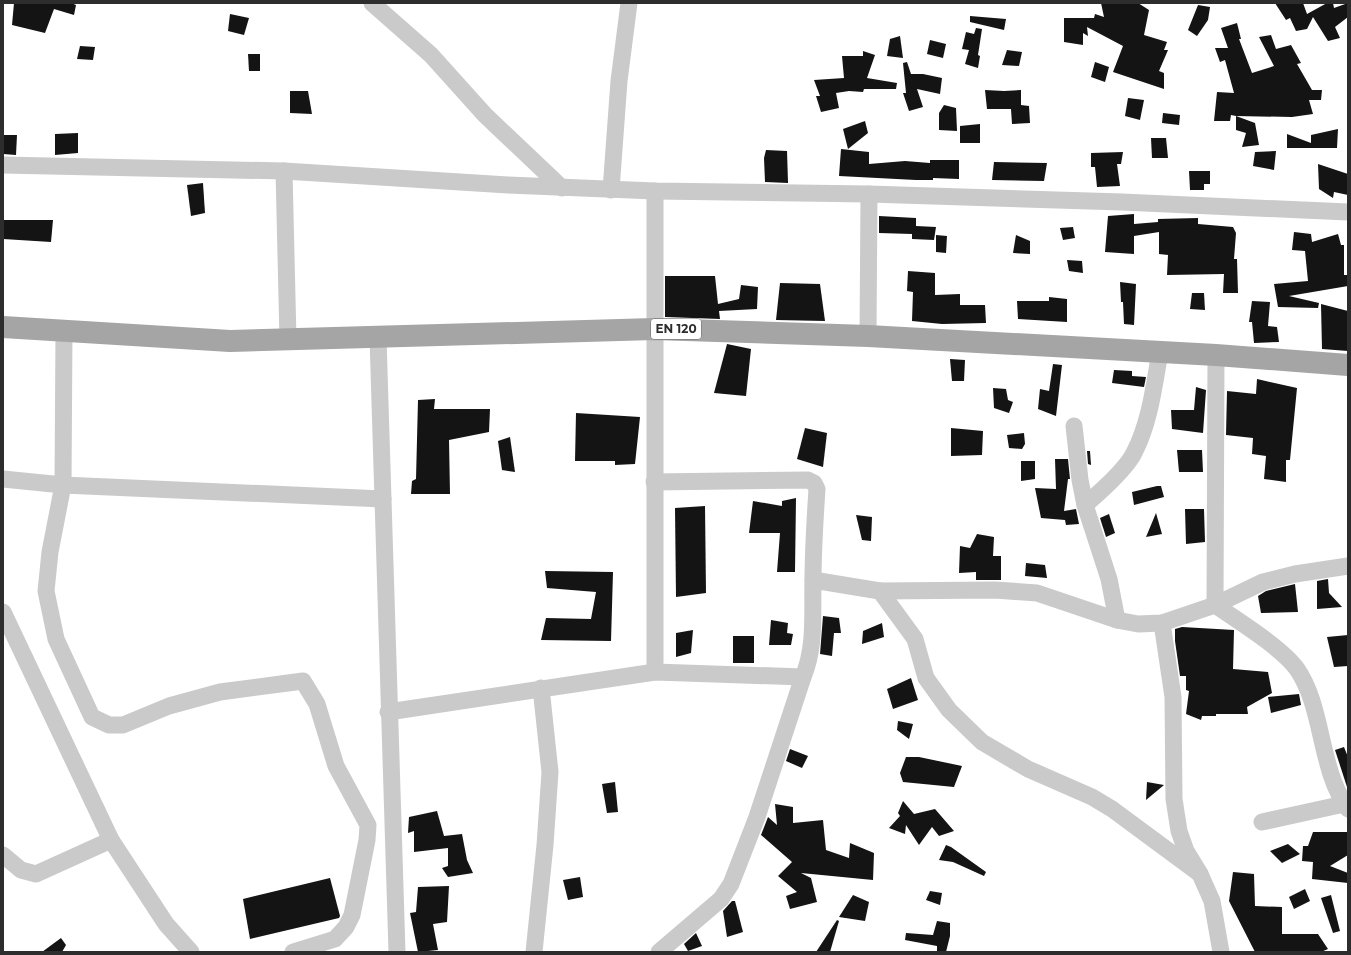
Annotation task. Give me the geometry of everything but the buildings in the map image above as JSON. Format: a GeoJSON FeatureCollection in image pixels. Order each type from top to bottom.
{"type":"FeatureCollection","features":[{"type":"Feature","properties":{"kind":"main road","name":"EN 120"},"geometry":{"type":"LineString","coordinates":[[3,327],[230,341],[654,329],[868,336],[1216,355],[1348,365]]}},
{"type":"Feature","properties":{"kind":"street"},"geometry":{"type":"LineString","coordinates":[[372,3],[431,55],[485,115],[562,188]]}},
{"type":"Feature","properties":{"kind":"street"},"geometry":{"type":"LineString","coordinates":[[611,190],[619,81],[629,3]]}},
{"type":"Feature","properties":{"kind":"street"},"geometry":{"type":"LineString","coordinates":[[3,165],[284,171],[611,190],[869,194],[1122,202],[1348,212]]}},
{"type":"Feature","properties":{"kind":"street"},"geometry":{"type":"LineString","coordinates":[[284,171],[288,340]]}},
{"type":"Feature","properties":{"kind":"street"},"geometry":{"type":"LineString","coordinates":[[655,191],[655,672]]}},
{"type":"Feature","properties":{"kind":"street"},"geometry":{"type":"LineString","coordinates":[[868,336],[869,194]]}},
{"type":"Feature","properties":{"kind":"street"},"geometry":{"type":"LineString","coordinates":[[64,330],[62,485],[50,552],[46,591],[56,639],[92,717],[109,725],[123,725],[169,706],[220,692],[303,681],[317,704],[336,766],[368,825],[368,840],[352,915],[346,927],[335,939],[293,952]]}},
{"type":"Feature","properties":{"kind":"street"},"geometry":{"type":"LineString","coordinates":[[378,338],[388,712],[397,952]]}},
{"type":"Feature","properties":{"kind":"street"},"geometry":{"type":"LineString","coordinates":[[1085,505],[1108,484],[1133,455],[1149,414],[1160,352]]}},
{"type":"Feature","properties":{"kind":"street"},"geometry":{"type":"LineString","coordinates":[[1215,605],[1216,355]]}},
{"type":"Feature","properties":{"kind":"street"},"geometry":{"type":"LineString","coordinates":[[1074,426],[1080,480],[1085,505],[1107,572],[1117,620]]}},
{"type":"Feature","properties":{"kind":"street"},"geometry":{"type":"LineString","coordinates":[[3,479],[62,485],[383,499]]}},
{"type":"Feature","properties":{"kind":"street"},"geometry":{"type":"LineString","coordinates":[[654,482],[808,480],[814,483],[817,489],[812,635],[809,663],[803,677],[757,817],[731,884],[721,899],[659,952]]}},
{"type":"Feature","properties":{"kind":"street"},"geometry":{"type":"LineString","coordinates":[[813,580],[880,591],[994,590],[1037,592],[1117,620],[1138,624],[1162,623],[1215,605],[1263,582],[1294,574],[1348,566]]}},
{"type":"Feature","properties":{"kind":"street"},"geometry":{"type":"LineString","coordinates":[[880,591],[915,639],[926,678],[948,710],[982,742],[1028,769],[1092,797],[1112,809],[1200,874]]}},
{"type":"Feature","properties":{"kind":"street"},"geometry":{"type":"LineString","coordinates":[[1215,605],[1285,656],[1297,668],[1307,690],[1333,779],[1346,807],[1262,822]]}},
{"type":"Feature","properties":{"kind":"street"},"geometry":{"type":"LineString","coordinates":[[3,612],[111,840],[166,924],[191,952]]}},
{"type":"Feature","properties":{"kind":"street"},"geometry":{"type":"LineString","coordinates":[[1162,623],[1173,698],[1174,799],[1178,831],[1186,851],[1200,874],[1212,901],[1221,952]]}},
{"type":"Feature","properties":{"kind":"street"},"geometry":{"type":"LineString","coordinates":[[388,712],[655,672],[803,677]]}},
{"type":"Feature","properties":{"kind":"street"},"geometry":{"type":"LineString","coordinates":[[534,952],[545,845],[550,772],[541,688]]}},
{"type":"Feature","properties":{"kind":"street"},"geometry":{"type":"LineString","coordinates":[[3,855],[21,870],[36,874],[111,840]]}}]}
